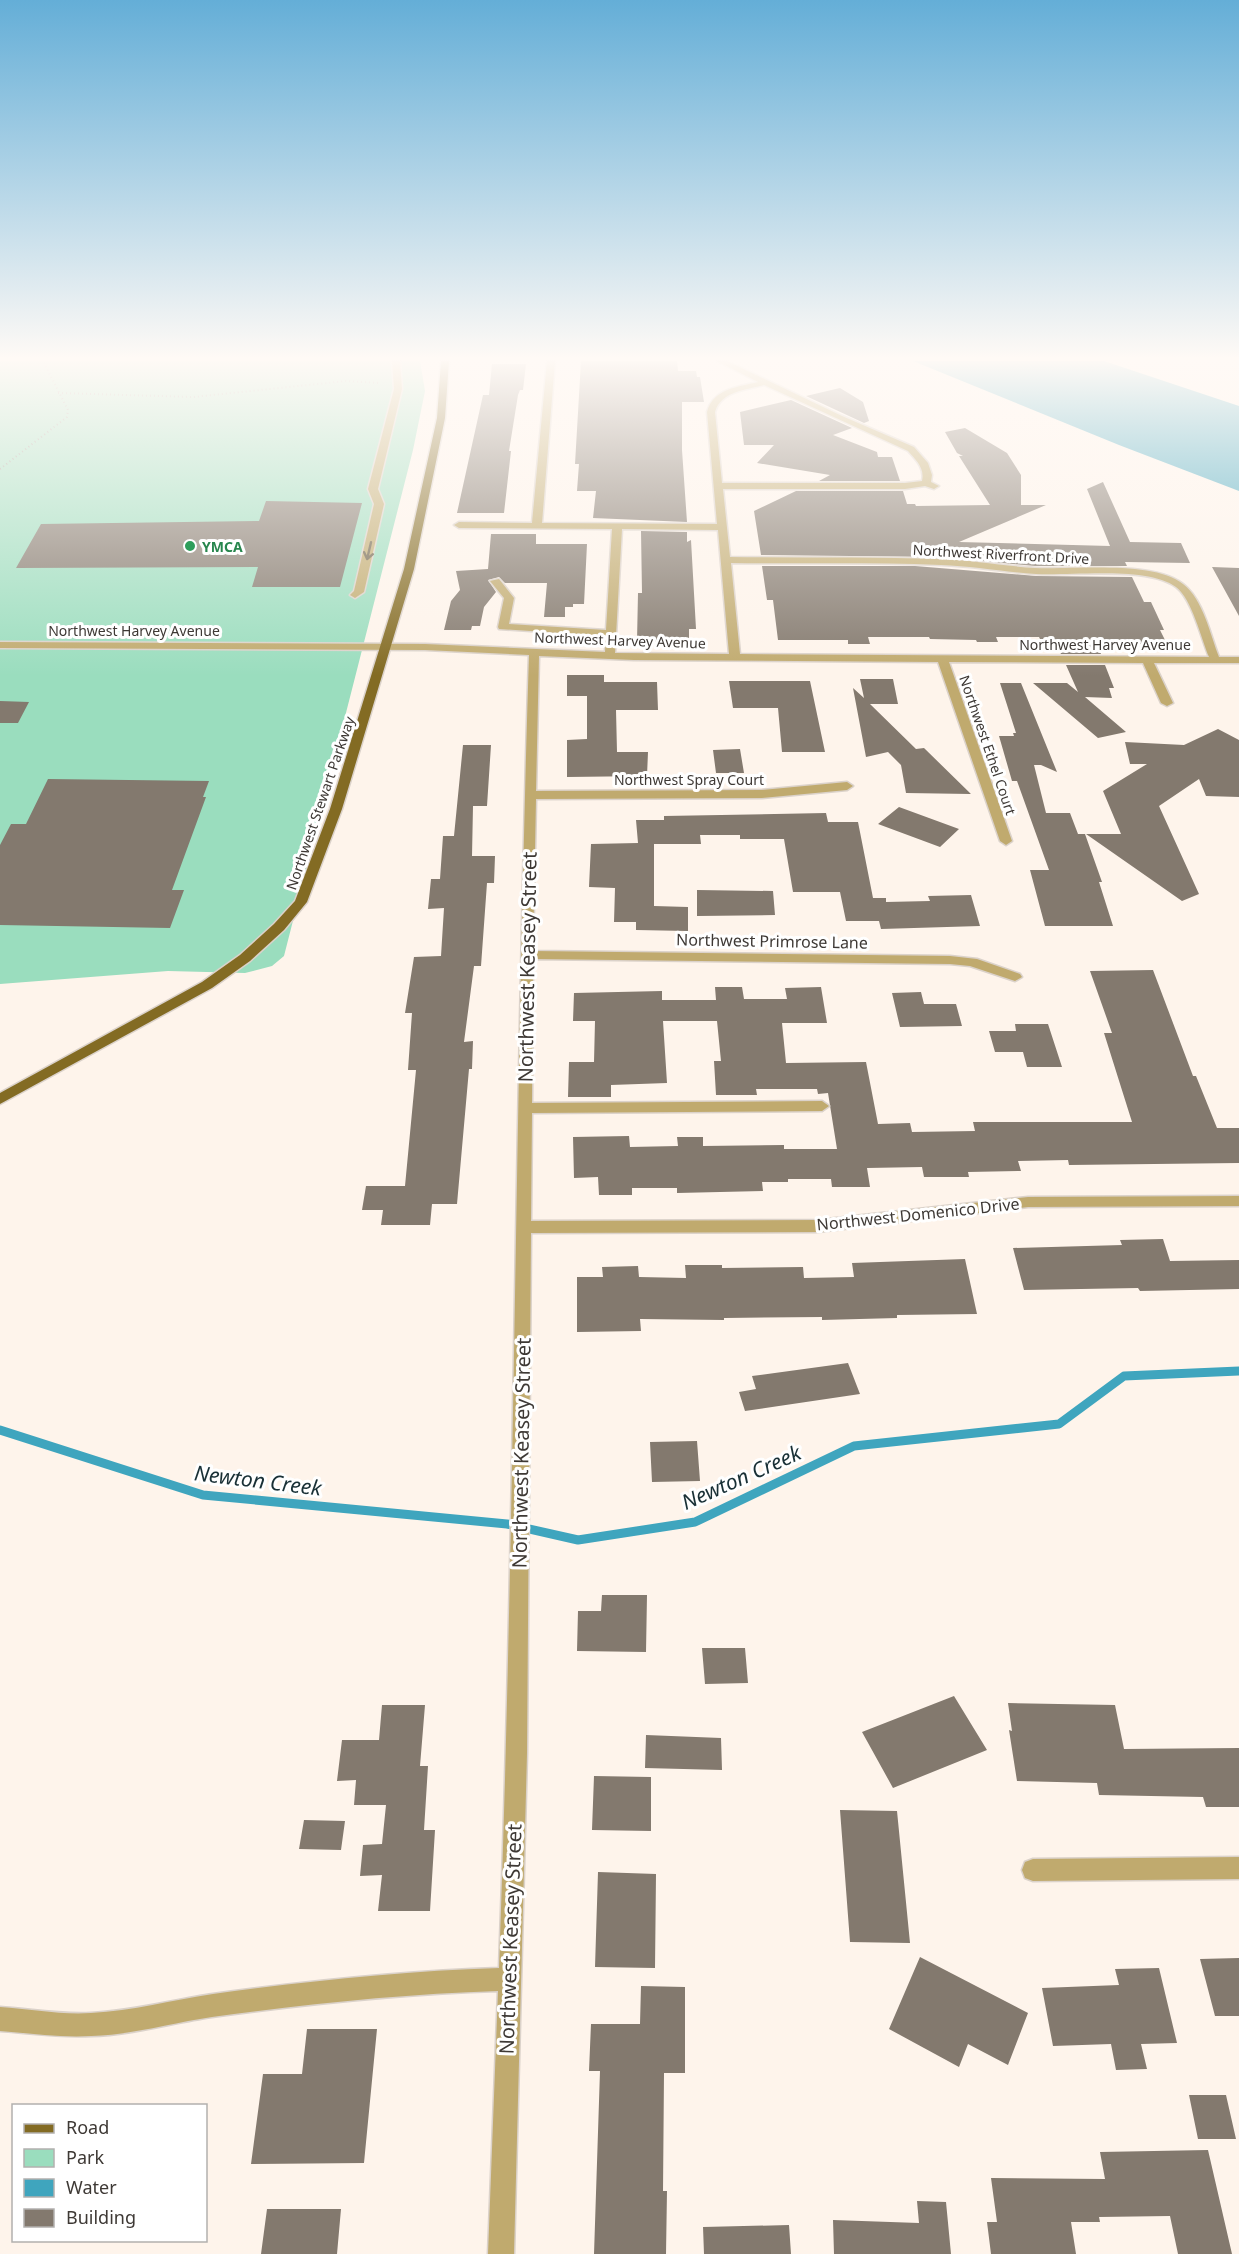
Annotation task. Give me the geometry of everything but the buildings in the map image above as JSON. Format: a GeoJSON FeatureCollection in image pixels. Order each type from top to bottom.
{"type":"FeatureCollection","features":[{"type":"Feature","properties":{"kind":"main road","name":"Northwest Stewart Parkway"},"geometry":{"type":"LineString","coordinates":[[0,1099],[207,985],[245,958],[279,927],[301,902],[325,842],[387,647],[410,569],[431,466]]}},
{"type":"Feature","properties":{"kind":"street"},"geometry":{"type":"LineString","coordinates":[[355,595],[359,592],[379,504],[373,489],[379,466]]}},
{"type":"Feature","properties":{"kind":"street"},"geometry":{"type":"LineString","coordinates":[[537,525],[542,466]]}},
{"type":"Feature","properties":{"kind":"street"},"geometry":{"type":"LineString","coordinates":[[717,466],[735,658]]}},
{"type":"Feature","properties":{"kind":"street"},"geometry":{"type":"LineString","coordinates":[[719,486],[930,484],[925,466]]}},
{"type":"Feature","properties":{"kind":"street"},"geometry":{"type":"LineString","coordinates":[[459,525],[722,527]]}},
{"type":"Feature","properties":{"kind":"street"},"geometry":{"type":"LineString","coordinates":[[610,656],[617,525]]}},
{"type":"Feature","properties":{"kind":"street","name":"Northwest Riverfront Drive"},"geometry":{"type":"LineString","coordinates":[[727,560],[971,563],[1035,571],[1141,573],[1163,577],[1179,585],[1190,602],[1215,659]]}},
{"type":"Feature","properties":{"kind":"street"},"geometry":{"type":"LineString","coordinates":[[495,581],[509,598],[502,631],[611,633]]}},
{"type":"Feature","properties":{"kind":"street","name":"Northwest Harvey Avenue"},"geometry":{"type":"LineString","coordinates":[[0,645],[387,647],[610,656],[735,658],[1239,660]]}},
{"type":"Feature","properties":{"kind":"street","name":"Northwest Keasey Street"},"geometry":{"type":"LineString","coordinates":[[501,2254],[517,1753],[525,1227],[526,955],[534,652]]}},
{"type":"Feature","properties":{"kind":"street"},"geometry":{"type":"LineString","coordinates":[[1147,659],[1167,703]]}},
{"type":"Feature","properties":{"kind":"street","name":"Northwest Ethel Court"},"geometry":{"type":"LineString","coordinates":[[943,660],[1006,841]]}},
{"type":"Feature","properties":{"kind":"street","name":"Northwest Spray Court"},"geometry":{"type":"LineString","coordinates":[[530,795],[762,794],[847,786]]}},
{"type":"Feature","properties":{"kind":"street","name":"Northwest Primrose Lane"},"geometry":{"type":"LineString","coordinates":[[526,955],[950,960],[972,962],[1015,977]]}},
{"type":"Feature","properties":{"kind":"street"},"geometry":{"type":"LineString","coordinates":[[525,1108],[822,1106]]}},
{"type":"Feature","properties":{"kind":"street","name":"Northwest Domenico Drive"},"geometry":{"type":"LineString","coordinates":[[525,1227],[818,1226],[863,1224],[982,1206],[1030,1202],[1239,1201]]}},
{"type":"Feature","properties":{"kind":"street"},"geometry":{"type":"LineString","coordinates":[[1033,1870],[1239,1868]]}},
{"type":"Feature","properties":{"kind":"street"},"geometry":{"type":"LineString","coordinates":[[0,2019],[88,2025],[130,2022],[210,2006],[341,1990],[415,1982],[508,1979]]}},
{"type":"Feature","properties":{"kind":"green space"},"geometry":{"type":"Polygon","coordinates":[[[0,466],[409,466],[284,956],[272,966],[245,973],[168,971],[0,984],[0,466]]]}},
{"type":"Feature","properties":{"kind":"water"},"geometry":{"type":"Polygon","coordinates":[[[1174,466],[1239,466],[1239,491],[1174,466]]]}},
{"type":"Feature","properties":{"kind":"waterway","name":"Newton Creek"},"geometry":{"type":"LineString","coordinates":[[0,1430],[203,1495],[507,1524],[578,1540],[695,1522],[854,1446],[1059,1424],[1124,1376],[1239,1371]]}},
{"type":"Feature","properties":{"kind":"place","name":"YMCA"},"geometry":{"type":"Point","coordinates":[190,546]}}]}
